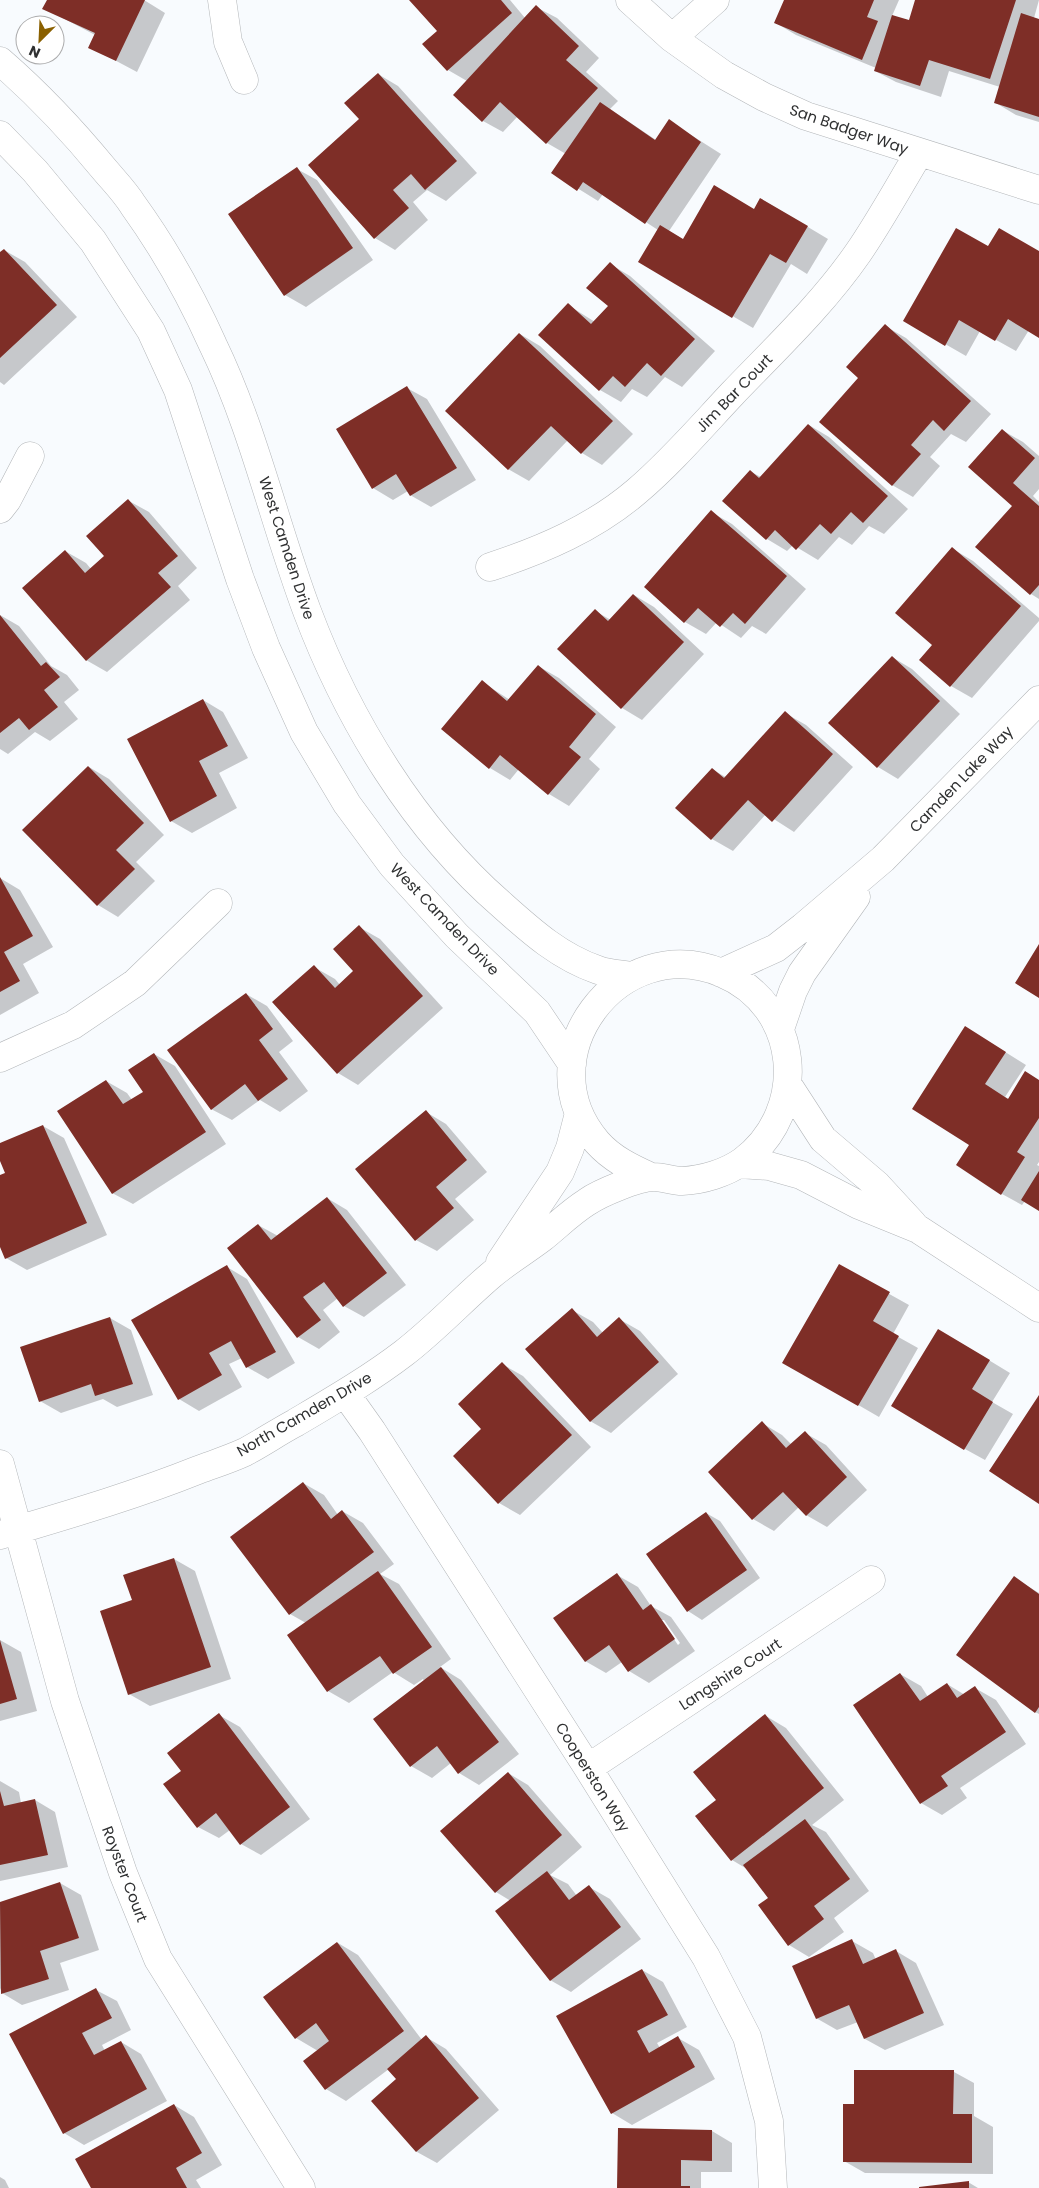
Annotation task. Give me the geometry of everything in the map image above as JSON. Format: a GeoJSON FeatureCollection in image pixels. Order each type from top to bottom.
{"type":"FeatureCollection","features":[{"type":"Feature","properties":{"kind":"street"},"geometry":{"type":"LineString","coordinates":[[222,0],[228,42],[244,80]]}},
{"type":"Feature","properties":{"kind":"street","name":"San Badger Way"},"geometry":{"type":"LineString","coordinates":[[630,0],[672,38],[724,75],[764,97],[806,116],[1039,190]]}},
{"type":"Feature","properties":{"kind":"street"},"geometry":{"type":"LineString","coordinates":[[672,38],[715,0]]}},
{"type":"Feature","properties":{"kind":"street","name":"West Camden Drive"},"geometry":{"type":"LineString","coordinates":[[0,61],[31,88],[83,143],[132,203],[173,268],[213,344],[241,408],[307,611],[340,687],[381,760],[423,822],[478,885],[535,934],[574,960],[600,971],[632,976]]}},
{"type":"Feature","properties":{"kind":"street","name":"West Camden Drive"},"geometry":{"type":"LineString","coordinates":[[0,135],[35,171],[93,241],[151,332],[178,390],[240,579],[266,648],[304,732],[347,804],[392,865],[457,936],[537,1012],[572,1064]]}},
{"type":"Feature","properties":{"kind":"street","name":"Jim Bar Court"},"geometry":{"type":"LineString","coordinates":[[490,567],[558,541],[602,517],[636,492],[666,464],[809,313],[857,254],[919,153]]}},
{"type":"Feature","properties":{"kind":"street"},"geometry":{"type":"LineString","coordinates":[[0,509],[7,500],[30,456]]}},
{"type":"Feature","properties":{"kind":"street","name":"Camden Lake Way"},"geometry":{"type":"LineString","coordinates":[[721,973],[776,948],[803,928],[883,859],[1039,700]]}},
{"type":"Feature","properties":{"kind":"street","name":"Camden Lake Way"},"geometry":{"type":"LineString","coordinates":[[780,1029],[792,991],[802,973],[883,859]]}},
{"type":"Feature","properties":{"kind":"street"},"geometry":{"type":"LineString","coordinates":[[0,1058],[73,1025],[135,983],[218,903]]}},
{"type":"Feature","properties":{"kind":"street"},"geometry":{"type":"LineString","coordinates":[[692,965],[721,973],[746,986],[765,1006],[780,1029],[786,1047],[789,1066],[788,1085],[783,1108],[772,1130],[758,1148],[739,1164],[712,1176],[689,1180],[682,1181],[651,1177],[622,1163],[597,1142],[580,1113],[573,1089],[572,1064],[578,1037],[590,1012],[608,991],[632,976],[661,966],[692,965]]}},
{"type":"Feature","properties":{"kind":"street"},"geometry":{"type":"LineString","coordinates":[[788,1085],[823,1139],[878,1185],[918,1229]]}},
{"type":"Feature","properties":{"kind":"street","name":"North Camden Drive"},"geometry":{"type":"LineString","coordinates":[[494,1272],[523,1225],[560,1172],[570,1148],[580,1113]]}},
{"type":"Feature","properties":{"kind":"street"},"geometry":{"type":"LineString","coordinates":[[739,1164],[770,1166],[801,1175],[859,1205],[918,1229],[1039,1308]]}},
{"type":"Feature","properties":{"kind":"street","name":"North Camden Drive"},"geometry":{"type":"LineString","coordinates":[[10,1532],[145,1491],[245,1452],[345,1393],[405,1352],[494,1272],[540,1239],[588,1200],[612,1189],[651,1177]]}},
{"type":"Feature","properties":{"kind":"street","name":"Cooperston Way"},"geometry":{"type":"LineString","coordinates":[[345,1393],[377,1439],[588,1768],[702,1950],[747,2037],[769,2121],[772,2188]]}},
{"type":"Feature","properties":{"kind":"street","name":"Royster Court"},"geometry":{"type":"LineString","coordinates":[[0,1464],[10,1532],[123,1873],[158,1959],[301,2188]]}},
{"type":"Feature","properties":{"kind":"street","name":"Langshire Court"},"geometry":{"type":"LineString","coordinates":[[588,1768],[871,1580]]}},
{"type":"Feature","properties":{"kind":"building"},"geometry":{"type":"Polygon","coordinates":[[[47,0],[145,0],[116,61],[88,48],[95,33],[65,19],[65,15],[55,15],[42,9],[47,0]]]}},
{"type":"Feature","properties":{"kind":"building"},"geometry":{"type":"Polygon","coordinates":[[[409,0],[501,0],[512,13],[447,71],[422,44],[437,31],[409,0]]]}},
{"type":"Feature","properties":{"kind":"building"},"geometry":{"type":"Polygon","coordinates":[[[784,0],[874,0],[867,17],[878,21],[862,60],[774,23],[784,0]]]}},
{"type":"Feature","properties":{"kind":"building"},"geometry":{"type":"Polygon","coordinates":[[[915,0],[1016,0],[990,79],[929,60],[920,86],[874,71],[892,15],[909,20],[915,0]]]}},
{"type":"Feature","properties":{"kind":"building"},"geometry":{"type":"Polygon","coordinates":[[[536,5],[579,46],[566,60],[598,88],[546,144],[500,102],[482,122],[453,95],[536,5]]]}},
{"type":"Feature","properties":{"kind":"building"},"geometry":{"type":"Polygon","coordinates":[[[1021,13],[1039,19],[1039,117],[994,103],[1021,13]]]}},
{"type":"Feature","properties":{"kind":"building"},"geometry":{"type":"Polygon","coordinates":[[[378,73],[457,161],[425,190],[411,174],[393,190],[409,208],[374,239],[308,165],[359,119],[344,103],[378,73]]]}},
{"type":"Feature","properties":{"kind":"building"},"geometry":{"type":"Polygon","coordinates":[[[600,102],[655,140],[669,119],[701,142],[645,224],[583,182],[577,191],[551,173],[600,102]]]}},
{"type":"Feature","properties":{"kind":"building"},"geometry":{"type":"Polygon","coordinates":[[[297,167],[353,248],[284,296],[228,214],[297,167]]]}},
{"type":"Feature","properties":{"kind":"building"},"geometry":{"type":"Polygon","coordinates":[[[714,185],[754,209],[760,198],[808,226],[786,263],[770,254],[732,318],[638,262],[660,225],[683,239],[714,185]]]}},
{"type":"Feature","properties":{"kind":"building"},"geometry":{"type":"Polygon","coordinates":[[[956,228],[988,246],[999,228],[1039,251],[1039,338],[1008,319],[995,341],[959,320],[945,346],[903,321],[956,228]]]}},
{"type":"Feature","properties":{"kind":"building"},"geometry":{"type":"Polygon","coordinates":[[[4,249],[57,305],[0,358],[0,252],[4,249]]]}},
{"type":"Feature","properties":{"kind":"building"},"geometry":{"type":"Polygon","coordinates":[[[610,262],[695,339],[661,376],[647,363],[625,387],[613,376],[599,391],[538,335],[568,303],[591,324],[608,306],[586,288],[610,262]]]}},
{"type":"Feature","properties":{"kind":"building"},"geometry":{"type":"Polygon","coordinates":[[[885,324],[971,401],[944,431],[933,420],[911,445],[921,454],[892,486],[819,422],[858,378],[846,367],[885,324]]]}},
{"type":"Feature","properties":{"kind":"building"},"geometry":{"type":"Polygon","coordinates":[[[519,333],[613,421],[581,454],[551,426],[508,470],[445,411],[519,333]]]}},
{"type":"Feature","properties":{"kind":"building"},"geometry":{"type":"Polygon","coordinates":[[[407,386],[457,468],[410,496],[396,474],[372,489],[336,429],[407,386]]]}},
{"type":"Feature","properties":{"kind":"building"},"geometry":{"type":"Polygon","coordinates":[[[808,424],[888,496],[863,523],[851,512],[831,534],[820,524],[796,550],[775,530],[766,540],[722,501],[750,470],[759,478],[808,424]]]}},
{"type":"Feature","properties":{"kind":"building"},"geometry":{"type":"Polygon","coordinates":[[[1002,429],[1035,458],[1013,483],[1039,506],[1039,585],[1030,595],[975,547],[1012,506],[968,467],[1002,429]]]}},
{"type":"Feature","properties":{"kind":"building"},"geometry":{"type":"Polygon","coordinates":[[[128,499],[178,556],[158,573],[171,587],[86,661],[22,588],[65,550],[85,573],[104,556],[86,536],[128,499]]]}},
{"type":"Feature","properties":{"kind":"building"},"geometry":{"type":"Polygon","coordinates":[[[711,510],[787,576],[745,624],[733,613],[720,627],[698,608],[684,623],[644,587],[711,510]]]}},
{"type":"Feature","properties":{"kind":"building"},"geometry":{"type":"Polygon","coordinates":[[[952,547],[1021,606],[950,687],[919,660],[932,645],[895,613],[952,547]]]}},
{"type":"Feature","properties":{"kind":"building"},"geometry":{"type":"Polygon","coordinates":[[[633,594],[684,642],[621,709],[557,649],[595,609],[608,621],[633,594]]]}},
{"type":"Feature","properties":{"kind":"building"},"geometry":{"type":"Polygon","coordinates":[[[0,615],[41,666],[46,662],[60,677],[44,690],[58,707],[29,730],[19,718],[0,733],[0,615]]]}},
{"type":"Feature","properties":{"kind":"building"},"geometry":{"type":"Polygon","coordinates":[[[892,656],[940,701],[877,768],[828,723],[892,656]]]}},
{"type":"Feature","properties":{"kind":"building"},"geometry":{"type":"Polygon","coordinates":[[[538,665],[596,714],[569,747],[581,757],[548,795],[500,755],[489,769],[441,729],[482,680],[507,701],[538,665]]]}},
{"type":"Feature","properties":{"kind":"building"},"geometry":{"type":"Polygon","coordinates":[[[203,699],[228,746],[199,761],[217,796],[170,822],[127,739],[203,699]]]}},
{"type":"Feature","properties":{"kind":"building"},"geometry":{"type":"Polygon","coordinates":[[[785,711],[833,754],[772,822],[748,800],[711,840],[675,808],[712,768],[724,778],[785,711]]]}},
{"type":"Feature","properties":{"kind":"building"},"geometry":{"type":"Polygon","coordinates":[[[88,766],[144,823],[116,850],[135,869],[97,906],[22,830],[88,766]]]}},
{"type":"Feature","properties":{"kind":"building"},"geometry":{"type":"Polygon","coordinates":[[[0,877],[33,936],[4,952],[20,981],[0,992],[0,877]]]}},
{"type":"Feature","properties":{"kind":"building"},"geometry":{"type":"Polygon","coordinates":[[[359,925],[423,996],[337,1074],[272,1002],[314,965],[335,988],[353,971],[333,949],[359,925]]]}},
{"type":"Feature","properties":{"kind":"building"},"geometry":{"type":"Polygon","coordinates":[[[1039,944],[1039,998],[1015,983],[1039,944]]]}},
{"type":"Feature","properties":{"kind":"building"},"geometry":{"type":"Polygon","coordinates":[[[246,993],[273,1029],[259,1040],[288,1079],[258,1101],[245,1084],[211,1110],[167,1050],[246,993]]]}},
{"type":"Feature","properties":{"kind":"building"},"geometry":{"type":"Polygon","coordinates":[[[965,1026],[1006,1052],[985,1084],[1008,1099],[1025,1071],[1039,1080],[1039,1118],[1017,1152],[1025,1157],[1001,1195],[956,1165],[969,1145],[912,1109],[965,1026]]]}},
{"type":"Feature","properties":{"kind":"building"},"geometry":{"type":"Polygon","coordinates":[[[154,1053],[206,1132],[112,1194],[57,1111],[106,1080],[123,1104],[143,1092],[128,1070],[154,1053]]]}},
{"type":"Feature","properties":{"kind":"building"},"geometry":{"type":"Polygon","coordinates":[[[426,1110],[467,1160],[436,1187],[454,1208],[415,1241],[355,1169],[426,1110]]]}},
{"type":"Feature","properties":{"kind":"building"},"geometry":{"type":"Polygon","coordinates":[[[43,1125],[87,1223],[5,1259],[0,1247],[0,1175],[5,1173],[0,1161],[0,1143],[43,1125]]]}},
{"type":"Feature","properties":{"kind":"building"},"geometry":{"type":"Polygon","coordinates":[[[1039,1171],[1039,1211],[1021,1200],[1039,1171]]]}},
{"type":"Feature","properties":{"kind":"building"},"geometry":{"type":"Polygon","coordinates":[[[327,1197],[387,1273],[343,1307],[324,1282],[303,1297],[321,1320],[297,1338],[227,1248],[258,1224],[271,1240],[327,1197]]]}},
{"type":"Feature","properties":{"kind":"building"},"geometry":{"type":"Polygon","coordinates":[[[839,1264],[890,1292],[873,1321],[899,1336],[858,1406],[782,1363],[839,1264]]]}},
{"type":"Feature","properties":{"kind":"building"},"geometry":{"type":"Polygon","coordinates":[[[227,1265],[276,1352],[246,1368],[231,1341],[209,1353],[222,1375],[178,1400],[131,1320],[227,1265]]]}},
{"type":"Feature","properties":{"kind":"building"},"geometry":{"type":"Polygon","coordinates":[[[572,1308],[597,1337],[619,1317],[659,1362],[590,1422],[525,1349],[572,1308]]]}},
{"type":"Feature","properties":{"kind":"building"},"geometry":{"type":"Polygon","coordinates":[[[110,1317],[133,1384],[95,1396],[91,1384],[39,1402],[20,1347],[110,1317]]]}},
{"type":"Feature","properties":{"kind":"building"},"geometry":{"type":"Polygon","coordinates":[[[938,1329],[990,1360],[972,1389],[993,1402],[964,1450],[891,1406],[938,1329]]]}},
{"type":"Feature","properties":{"kind":"building"},"geometry":{"type":"Polygon","coordinates":[[[502,1362],[572,1435],[498,1504],[453,1456],[481,1429],[458,1404],[502,1362]]]}},
{"type":"Feature","properties":{"kind":"building"},"geometry":{"type":"Polygon","coordinates":[[[1039,1395],[1039,1504],[989,1471],[1039,1395]]]}},
{"type":"Feature","properties":{"kind":"building"},"geometry":{"type":"Polygon","coordinates":[[[762,1421],[786,1448],[805,1431],[847,1477],[806,1516],[783,1492],[752,1520],[708,1472],[762,1421]]]}},
{"type":"Feature","properties":{"kind":"building"},"geometry":{"type":"Polygon","coordinates":[[[303,1482],[331,1519],[342,1510],[374,1552],[289,1615],[230,1537],[303,1482]]]}},
{"type":"Feature","properties":{"kind":"building"},"geometry":{"type":"Polygon","coordinates":[[[706,1512],[747,1570],[687,1612],[646,1554],[706,1512]]]}},
{"type":"Feature","properties":{"kind":"building"},"geometry":{"type":"Polygon","coordinates":[[[174,1558],[211,1667],[128,1695],[100,1611],[132,1600],[123,1575],[174,1558]]]}},
{"type":"Feature","properties":{"kind":"building"},"geometry":{"type":"Polygon","coordinates":[[[378,1571],[432,1647],[393,1674],[380,1656],[327,1692],[287,1635],[378,1571]]]}},
{"type":"Feature","properties":{"kind":"building"},"geometry":{"type":"Polygon","coordinates":[[[617,1573],[643,1610],[651,1604],[675,1639],[628,1672],[609,1645],[585,1662],[553,1618],[617,1573]]]}},
{"type":"Feature","properties":{"kind":"building"},"geometry":{"type":"Polygon","coordinates":[[[1014,1576],[1039,1594],[1039,1707],[1035,1713],[956,1655],[1014,1576]]]}},
{"type":"Feature","properties":{"kind":"building"},"geometry":{"type":"Polygon","coordinates":[[[0,1640],[17,1699],[0,1704],[0,1640]]]}},
{"type":"Feature","properties":{"kind":"building"},"geometry":{"type":"Polygon","coordinates":[[[441,1667],[499,1742],[458,1774],[437,1746],[410,1767],[373,1719],[441,1667]]]}},
{"type":"Feature","properties":{"kind":"building"},"geometry":{"type":"Polygon","coordinates":[[[900,1673],[920,1701],[947,1683],[957,1698],[975,1686],[1006,1732],[941,1776],[948,1786],[920,1804],[853,1705],[900,1673]]]}},
{"type":"Feature","properties":{"kind":"building"},"geometry":{"type":"Polygon","coordinates":[[[219,1713],[290,1807],[240,1845],[216,1813],[197,1828],[163,1784],[181,1771],[167,1753],[219,1713]]]}},
{"type":"Feature","properties":{"kind":"building"},"geometry":{"type":"Polygon","coordinates":[[[765,1714],[824,1788],[731,1861],[695,1816],[716,1800],[693,1772],[765,1714]]]}},
{"type":"Feature","properties":{"kind":"building"},"geometry":{"type":"Polygon","coordinates":[[[508,1772],[562,1835],[495,1893],[440,1831],[508,1772]]]}},
{"type":"Feature","properties":{"kind":"building"},"geometry":{"type":"Polygon","coordinates":[[[0,1791],[4,1806],[35,1799],[48,1855],[0,1865],[0,1791]]]}},
{"type":"Feature","properties":{"kind":"building"},"geometry":{"type":"Polygon","coordinates":[[[805,1819],[850,1879],[814,1906],[824,1919],[788,1946],[758,1905],[768,1898],[743,1865],[805,1819]]]}},
{"type":"Feature","properties":{"kind":"building"},"geometry":{"type":"Polygon","coordinates":[[[547,1871],[569,1900],[589,1885],[621,1927],[550,1981],[495,1911],[547,1871]]]}},
{"type":"Feature","properties":{"kind":"building"},"geometry":{"type":"Polygon","coordinates":[[[60,1882],[79,1938],[40,1951],[49,1979],[1,1994],[0,1902],[60,1882]]]}},
{"type":"Feature","properties":{"kind":"building"},"geometry":{"type":"Polygon","coordinates":[[[852,1939],[863,1964],[896,1949],[924,2013],[864,2039],[849,2005],[816,2019],[792,1966],[852,1939]]]}},
{"type":"Feature","properties":{"kind":"building"},"geometry":{"type":"Polygon","coordinates":[[[337,1942],[404,2031],[325,2090],[303,2061],[329,2041],[316,2023],[295,2039],[263,1997],[337,1942]]]}},
{"type":"Feature","properties":{"kind":"building"},"geometry":{"type":"Polygon","coordinates":[[[642,1969],[668,2015],[637,2031],[649,2053],[678,2036],[695,2067],[611,2114],[556,2016],[642,1969]]]}},
{"type":"Feature","properties":{"kind":"building"},"geometry":{"type":"Polygon","coordinates":[[[96,1988],[112,2018],[82,2033],[94,2055],[121,2041],[147,2089],[63,2134],[9,2034],[96,1988]]]}},
{"type":"Feature","properties":{"kind":"building"},"geometry":{"type":"Polygon","coordinates":[[[426,2035],[479,2098],[416,2152],[371,2101],[396,2079],[387,2069],[426,2035]]]}},
{"type":"Feature","properties":{"kind":"building"},"geometry":{"type":"Polygon","coordinates":[[[854,2070],[954,2070],[953,2114],[972,2114],[972,2163],[843,2162],[843,2104],[854,2104],[854,2070]]]}},
{"type":"Feature","properties":{"kind":"building"},"geometry":{"type":"Polygon","coordinates":[[[174,2104],[202,2153],[176,2168],[187,2188],[91,2188],[75,2159],[174,2104]]]}},
{"type":"Feature","properties":{"kind":"building"},"geometry":{"type":"Polygon","coordinates":[[[618,2128],[712,2130],[712,2161],[681,2160],[681,2186],[690,2186],[690,2188],[617,2188],[618,2128]]]}},
{"type":"Feature","properties":{"kind":"building"},"geometry":{"type":"Polygon","coordinates":[[[969,2181],[969,2188],[919,2188],[919,2187],[969,2181]]]}}]}
